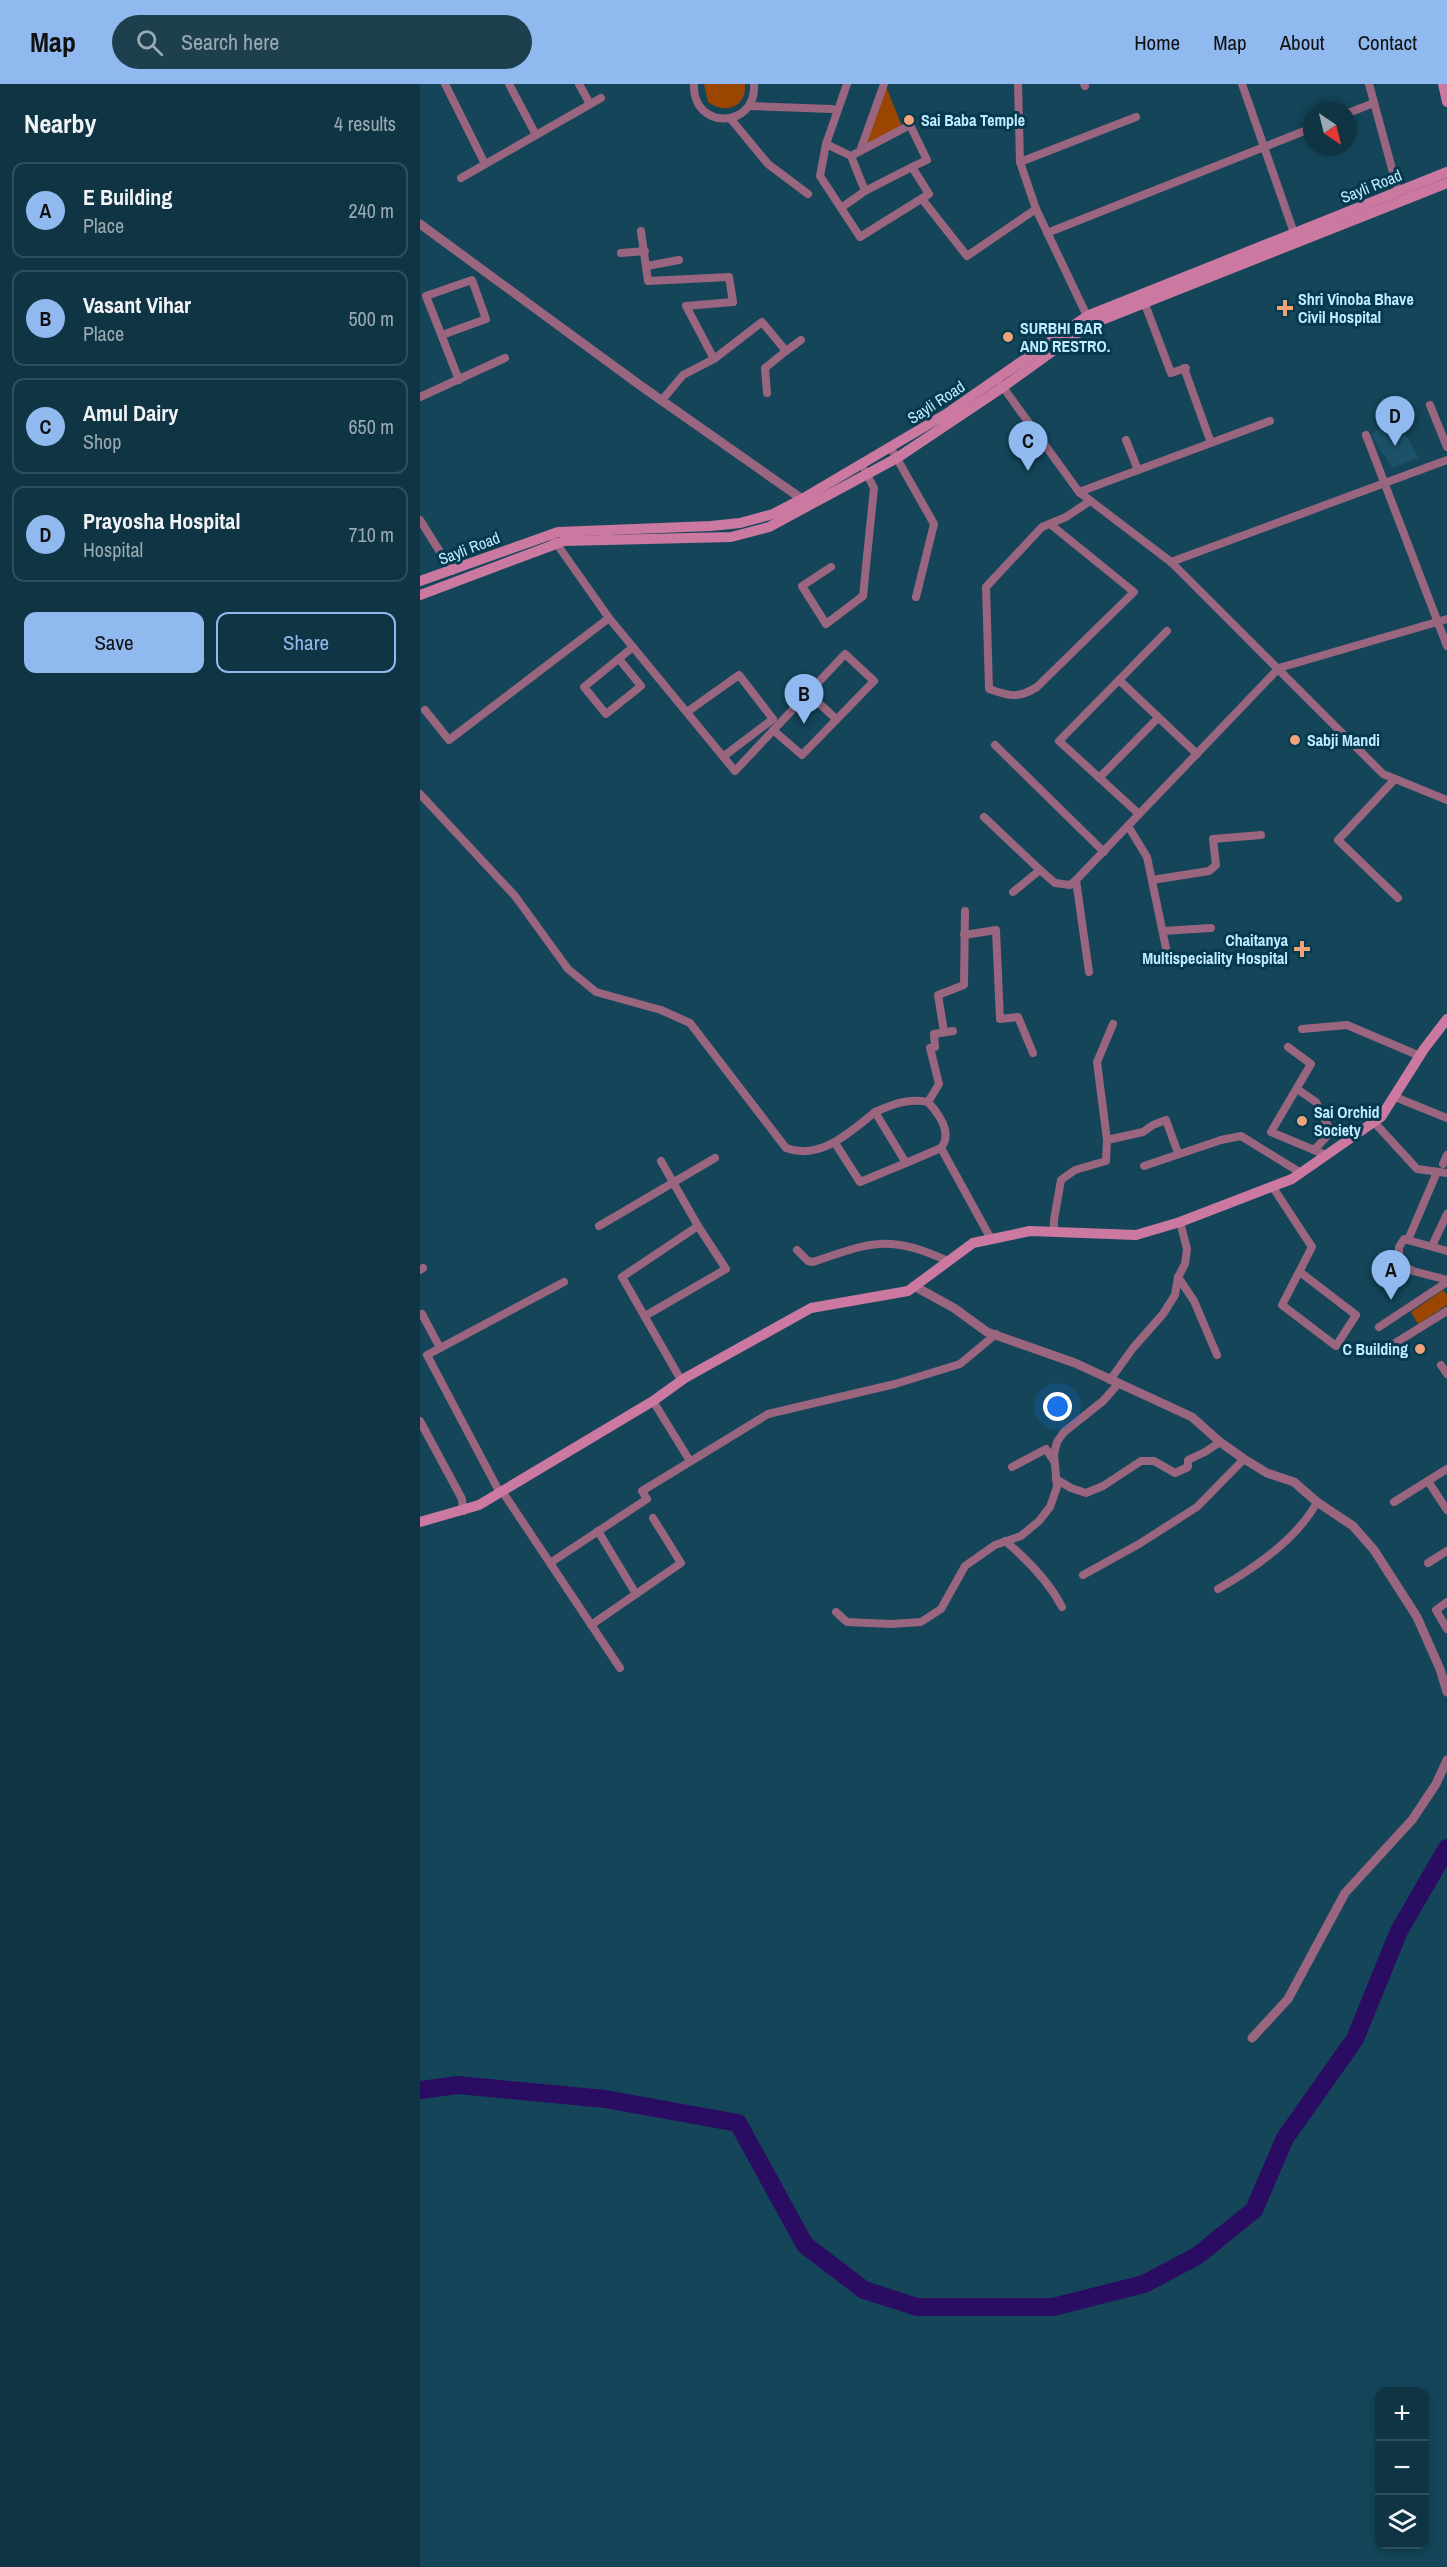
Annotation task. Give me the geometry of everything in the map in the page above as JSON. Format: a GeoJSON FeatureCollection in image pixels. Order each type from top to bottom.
{"type":"FeatureCollection","features":[{"type":"Feature","properties":{"kind":"main road"},"geometry":{"type":"LineString","coordinates":[[1443,84],[1447,102]]}},
{"type":"Feature","properties":{"kind":"main road","name":"Sayli Road"},"geometry":{"type":"LineString","coordinates":[[420,581],[553,538],[567,531],[711,526],[740,523],[773,514],[894,453],[1000,383],[1050,339],[1087,316],[1143,299],[1293,233],[1447,172]]}},
{"type":"Feature","properties":{"kind":"main road"},"geometry":{"type":"LineString","coordinates":[[1000,383],[1080,330],[1143,299],[1447,183]]}},
{"type":"Feature","properties":{"kind":"main road"},"geometry":{"type":"LineString","coordinates":[[420,595],[553,538],[742,535],[769,527],[799,513],[864,470]]}},
{"type":"Feature","properties":{"kind":"main road"},"geometry":{"type":"LineString","coordinates":[[420,1522],[464,1510],[501,1492],[653,1401],[681,1380],[811,1308],[908,1291],[973,1243],[1030,1231],[1136,1235],[1180,1222],[1292,1179],[1381,1117],[1447,1019]]}},
{"type":"Feature","properties":{"kind":"street"},"geometry":{"type":"LineString","coordinates":[[445,84],[485,164]]}},
{"type":"Feature","properties":{"kind":"street"},"geometry":{"type":"LineString","coordinates":[[509,84],[536,135]]}},
{"type":"Feature","properties":{"kind":"street"},"geometry":{"type":"LineString","coordinates":[[579,84],[590,104]]}},
{"type":"Feature","properties":{"kind":"street"},"geometry":{"type":"LineString","coordinates":[[694,84],[694,94],[704,112],[712,117],[730,118],[742,113],[749,106],[753,97],[754,84]]}},
{"type":"Feature","properties":{"kind":"street"},"geometry":{"type":"LineString","coordinates":[[847,84],[826,144],[820,176],[860,237],[929,194],[912,167]]}},
{"type":"Feature","properties":{"kind":"street"},"geometry":{"type":"LineString","coordinates":[[860,151],[884,84]]}},
{"type":"Feature","properties":{"kind":"street"},"geometry":{"type":"LineString","coordinates":[[1018,84],[1020,162],[1036,209],[1087,316]]}},
{"type":"Feature","properties":{"kind":"street"},"geometry":{"type":"LineString","coordinates":[[1242,84],[1293,233]]}},
{"type":"Feature","properties":{"kind":"street"},"geometry":{"type":"LineString","coordinates":[[1369,84],[1398,191]]}},
{"type":"Feature","properties":{"kind":"street"},"geometry":{"type":"LineString","coordinates":[[461,178],[601,98]]}},
{"type":"Feature","properties":{"kind":"street"},"geometry":{"type":"LineString","coordinates":[[1357,110],[1374,103]]}},
{"type":"Feature","properties":{"kind":"street"},"geometry":{"type":"LineString","coordinates":[[749,106],[832,109]]}},
{"type":"Feature","properties":{"kind":"street"},"geometry":{"type":"LineString","coordinates":[[1020,162],[1136,117]]}},
{"type":"Feature","properties":{"kind":"street"},"geometry":{"type":"LineString","coordinates":[[730,118],[768,164],[808,194]]}},
{"type":"Feature","properties":{"kind":"street"},"geometry":{"type":"LineString","coordinates":[[841,208],[866,191],[927,160],[910,125],[851,156]]}},
{"type":"Feature","properties":{"kind":"street"},"geometry":{"type":"LineString","coordinates":[[1047,233],[1303,131]]}},
{"type":"Feature","properties":{"kind":"street"},"geometry":{"type":"LineString","coordinates":[[826,144],[851,156],[866,191]]}},
{"type":"Feature","properties":{"kind":"street"},"geometry":{"type":"LineString","coordinates":[[922,199],[967,256],[1036,209]]}},
{"type":"Feature","properties":{"kind":"street"},"geometry":{"type":"LineString","coordinates":[[420,224],[802,500]]}},
{"type":"Feature","properties":{"kind":"street"},"geometry":{"type":"LineString","coordinates":[[641,231],[648,281],[729,277],[733,302],[687,306],[714,359]]}},
{"type":"Feature","properties":{"kind":"street"},"geometry":{"type":"LineString","coordinates":[[621,253],[645,251]]}},
{"type":"Feature","properties":{"kind":"street"},"geometry":{"type":"LineString","coordinates":[[647,266],[679,260]]}},
{"type":"Feature","properties":{"kind":"street"},"geometry":{"type":"LineString","coordinates":[[442,335],[486,319],[472,280],[426,296],[459,380]]}},
{"type":"Feature","properties":{"kind":"street"},"geometry":{"type":"LineString","coordinates":[[1143,299],[1171,373],[1185,368],[1211,443]]}},
{"type":"Feature","properties":{"kind":"street"},"geometry":{"type":"LineString","coordinates":[[662,400],[683,375],[714,359],[762,322],[786,351]]}},
{"type":"Feature","properties":{"kind":"street"},"geometry":{"type":"LineString","coordinates":[[767,393],[765,368],[801,340]]}},
{"type":"Feature","properties":{"kind":"street"},"geometry":{"type":"LineString","coordinates":[[420,398],[505,358]]}},
{"type":"Feature","properties":{"kind":"street"},"geometry":{"type":"LineString","coordinates":[[1000,383],[1079,492],[1171,562],[1383,774],[1447,800]]}},
{"type":"Feature","properties":{"kind":"street"},"geometry":{"type":"LineString","coordinates":[[1430,405],[1447,447]]}},
{"type":"Feature","properties":{"kind":"street"},"geometry":{"type":"LineString","coordinates":[[1079,492],[1270,421]]}},
{"type":"Feature","properties":{"kind":"street"},"geometry":{"type":"LineString","coordinates":[[1366,435],[1447,646]]}},
{"type":"Feature","properties":{"kind":"street"},"geometry":{"type":"LineString","coordinates":[[1126,440],[1138,470]]}},
{"type":"Feature","properties":{"kind":"street"},"geometry":{"type":"LineString","coordinates":[[894,453],[934,524],[916,597]]}},
{"type":"Feature","properties":{"kind":"street"},"geometry":{"type":"LineString","coordinates":[[1171,562],[1447,460]]}},
{"type":"Feature","properties":{"kind":"street"},"geometry":{"type":"LineString","coordinates":[[831,567],[802,586],[826,624],[863,596],[874,488],[864,470]]}},
{"type":"Feature","properties":{"kind":"street"},"geometry":{"type":"LineString","coordinates":[[1050,524],[1134,592],[1037,687],[1022,696],[1003,694],[989,689],[986,587],[1042,527],[1066,517],[1090,501]]}},
{"type":"Feature","properties":{"kind":"street"},"geometry":{"type":"LineString","coordinates":[[420,520],[452,571]]}},
{"type":"Feature","properties":{"kind":"street"},"geometry":{"type":"LineString","coordinates":[[553,538],[609,618],[735,771],[807,692],[845,654],[874,681],[802,755],[773,730]]}},
{"type":"Feature","properties":{"kind":"street"},"geometry":{"type":"LineString","coordinates":[[425,710],[449,740],[609,618]]}},
{"type":"Feature","properties":{"kind":"street"},"geometry":{"type":"LineString","coordinates":[[984,817],[1055,883],[1070,885],[1279,668],[1447,619]]}},
{"type":"Feature","properties":{"kind":"street"},"geometry":{"type":"LineString","coordinates":[[1139,814],[1059,741],[1167,631]]}},
{"type":"Feature","properties":{"kind":"street"},"geometry":{"type":"LineString","coordinates":[[619,659],[641,686],[606,714],[584,687],[633,647]]}},
{"type":"Feature","properties":{"kind":"street"},"geometry":{"type":"LineString","coordinates":[[687,712],[739,675],[773,719],[724,756]]}},
{"type":"Feature","properties":{"kind":"street"},"geometry":{"type":"LineString","coordinates":[[1119,680],[1197,754]]}},
{"type":"Feature","properties":{"kind":"street"},"geometry":{"type":"LineString","coordinates":[[807,692],[836,719]]}},
{"type":"Feature","properties":{"kind":"street"},"geometry":{"type":"LineString","coordinates":[[1099,778],[1158,718]]}},
{"type":"Feature","properties":{"kind":"street"},"geometry":{"type":"LineString","coordinates":[[995,745],[1104,852]]}},
{"type":"Feature","properties":{"kind":"street"},"geometry":{"type":"LineString","coordinates":[[1395,779],[1338,840],[1398,898]]}},
{"type":"Feature","properties":{"kind":"street"},"geometry":{"type":"LineString","coordinates":[[420,794],[515,896],[568,969],[596,992],[661,1010],[690,1023],[786,1148],[805,1153],[835,1143],[876,1112],[900,1101],[928,1102],[942,1120],[946,1133],[945,1142],[941,1148],[860,1182],[835,1143]]}},
{"type":"Feature","properties":{"kind":"street"},"geometry":{"type":"LineString","coordinates":[[1128,826],[1147,857],[1166,948]]}},
{"type":"Feature","properties":{"kind":"street"},"geometry":{"type":"LineString","coordinates":[[1152,880],[1209,871],[1216,866],[1213,839],[1261,835]]}},
{"type":"Feature","properties":{"kind":"street"},"geometry":{"type":"LineString","coordinates":[[1013,892],[1040,870]]}},
{"type":"Feature","properties":{"kind":"street"},"geometry":{"type":"LineString","coordinates":[[1076,880],[1089,972]]}},
{"type":"Feature","properties":{"kind":"street"},"geometry":{"type":"LineString","coordinates":[[944,1032],[938,995],[964,985],[965,911]]}},
{"type":"Feature","properties":{"kind":"street"},"geometry":{"type":"LineString","coordinates":[[1163,931],[1211,928]]}},
{"type":"Feature","properties":{"kind":"street"},"geometry":{"type":"LineString","coordinates":[[964,935],[996,930],[1000,1019],[1018,1017],[1033,1053]]}},
{"type":"Feature","properties":{"kind":"street"},"geometry":{"type":"LineString","coordinates":[[1054,1232],[1061,1180],[1075,1170],[1106,1161],[1107,1140],[1097,1062],[1113,1024]]}},
{"type":"Feature","properties":{"kind":"street"},"geometry":{"type":"LineString","coordinates":[[1302,1029],[1347,1025],[1420,1056]]}},
{"type":"Feature","properties":{"kind":"street"},"geometry":{"type":"LineString","coordinates":[[928,1102],[939,1084],[930,1048],[935,1047],[934,1034],[953,1031]]}},
{"type":"Feature","properties":{"kind":"street"},"geometry":{"type":"LineString","coordinates":[[1288,1047],[1311,1064],[1271,1132],[1326,1155]]}},
{"type":"Feature","properties":{"kind":"street"},"geometry":{"type":"LineString","coordinates":[[1297,1089],[1316,1102],[1331,1132],[1314,1150]]}},
{"type":"Feature","properties":{"kind":"street"},"geometry":{"type":"LineString","coordinates":[[1395,1096],[1447,1118]]}},
{"type":"Feature","properties":{"kind":"street"},"geometry":{"type":"LineString","coordinates":[[876,1112],[906,1163]]}},
{"type":"Feature","properties":{"kind":"street"},"geometry":{"type":"LineString","coordinates":[[1107,1140],[1143,1132],[1166,1120],[1178,1153]]}},
{"type":"Feature","properties":{"kind":"street"},"geometry":{"type":"LineString","coordinates":[[1374,1122],[1417,1169],[1447,1173]]}},
{"type":"Feature","properties":{"kind":"street"},"geometry":{"type":"LineString","coordinates":[[1144,1166],[1178,1153],[1241,1136],[1301,1173]]}},
{"type":"Feature","properties":{"kind":"street"},"geometry":{"type":"LineString","coordinates":[[941,1148],[990,1239]]}},
{"type":"Feature","properties":{"kind":"street"},"geometry":{"type":"LineString","coordinates":[[1443,1164],[1447,1155]]}},
{"type":"Feature","properties":{"kind":"street"},"geometry":{"type":"LineString","coordinates":[[599,1226],[715,1158]]}},
{"type":"Feature","properties":{"kind":"street"},"geometry":{"type":"LineString","coordinates":[[645,1316],[726,1269],[698,1226],[661,1161]]}},
{"type":"Feature","properties":{"kind":"street"},"geometry":{"type":"LineString","coordinates":[[1408,1240],[1437,1172]]}},
{"type":"Feature","properties":{"kind":"street"},"geometry":{"type":"LineString","coordinates":[[1272,1186],[1312,1247],[1282,1305],[1336,1346],[1356,1315],[1300,1272]]}},
{"type":"Feature","properties":{"kind":"street"},"geometry":{"type":"LineString","coordinates":[[1432,1246],[1447,1214]]}},
{"type":"Feature","properties":{"kind":"street"},"geometry":{"type":"LineString","coordinates":[[836,1612],[847,1622],[859,1624],[921,1622],[941,1609],[965,1566],[988,1550],[1021,1536],[1039,1521],[1054,1497],[1056,1479],[1054,1463],[1057,1442],[1064,1432],[1103,1401],[1133,1348],[1163,1314],[1174,1295],[1178,1277],[1185,1264],[1187,1249],[1180,1222]]}},
{"type":"Feature","properties":{"kind":"street"},"geometry":{"type":"LineString","coordinates":[[681,1380],[622,1277],[698,1226]]}},
{"type":"Feature","properties":{"kind":"street"},"geometry":{"type":"LineString","coordinates":[[1447,1251],[1404,1239],[1399,1246],[1399,1263],[1413,1271],[1447,1281]]}},
{"type":"Feature","properties":{"kind":"street"},"geometry":{"type":"LineString","coordinates":[[797,1250],[808,1261],[813,1262],[848,1250],[887,1242],[911,1245],[948,1261]]}},
{"type":"Feature","properties":{"kind":"street"},"geometry":{"type":"LineString","coordinates":[[1178,1277],[1194,1301],[1217,1355]]}},
{"type":"Feature","properties":{"kind":"street"},"geometry":{"type":"LineString","coordinates":[[1379,1327],[1447,1281]]}},
{"type":"Feature","properties":{"kind":"street"},"geometry":{"type":"LineString","coordinates":[[564,1282],[427,1355],[501,1492],[620,1668]]}},
{"type":"Feature","properties":{"kind":"street"},"geometry":{"type":"LineString","coordinates":[[914,1286],[954,1308],[987,1332],[1075,1363],[1192,1417],[1220,1442],[1244,1459],[1267,1473],[1294,1482],[1317,1502],[1353,1526],[1374,1550],[1417,1617],[1440,1669],[1447,1692]]}},
{"type":"Feature","properties":{"kind":"street"},"geometry":{"type":"LineString","coordinates":[[1392,1345],[1447,1311]]}},
{"type":"Feature","properties":{"kind":"street"},"geometry":{"type":"LineString","coordinates":[[422,1314],[440,1348]]}},
{"type":"Feature","properties":{"kind":"street"},"geometry":{"type":"LineString","coordinates":[[550,1563],[647,1499],[642,1491],[768,1414],[885,1387],[960,1364],[996,1334]]}},
{"type":"Feature","properties":{"kind":"street"},"geometry":{"type":"LineString","coordinates":[[1441,1365],[1447,1374]]}},
{"type":"Feature","properties":{"kind":"street"},"geometry":{"type":"LineString","coordinates":[[653,1401],[690,1461]]}},
{"type":"Feature","properties":{"kind":"street"},"geometry":{"type":"LineString","coordinates":[[420,1420],[462,1499],[464,1510]]}},
{"type":"Feature","properties":{"kind":"street"},"geometry":{"type":"LineString","coordinates":[[1056,1479],[1071,1488],[1086,1493],[1103,1486],[1141,1461],[1154,1461],[1175,1473],[1188,1467],[1188,1460],[1220,1442]]}},
{"type":"Feature","properties":{"kind":"street"},"geometry":{"type":"LineString","coordinates":[[1012,1467],[1046,1449],[1054,1463]]}},
{"type":"Feature","properties":{"kind":"street"},"geometry":{"type":"LineString","coordinates":[[1083,1575],[1139,1544],[1197,1507],[1244,1459]]}},
{"type":"Feature","properties":{"kind":"street"},"geometry":{"type":"LineString","coordinates":[[1394,1502],[1447,1469]]}},
{"type":"Feature","properties":{"kind":"street"},"geometry":{"type":"LineString","coordinates":[[1428,1481],[1447,1510]]}},
{"type":"Feature","properties":{"kind":"street"},"geometry":{"type":"LineString","coordinates":[[1218,1589],[1250,1571],[1266,1557],[1308,1519],[1317,1502]]}},
{"type":"Feature","properties":{"kind":"street"},"geometry":{"type":"LineString","coordinates":[[591,1625],[681,1563],[652,1518]]}},
{"type":"Feature","properties":{"kind":"street"},"geometry":{"type":"LineString","coordinates":[[598,1531],[636,1594]]}},
{"type":"Feature","properties":{"kind":"street"},"geometry":{"type":"LineString","coordinates":[[1005,1541],[1037,1571],[1054,1591],[1062,1607]]}},
{"type":"Feature","properties":{"kind":"street"},"geometry":{"type":"LineString","coordinates":[[1428,1563],[1447,1551]]}},
{"type":"Feature","properties":{"kind":"street"},"geometry":{"type":"LineString","coordinates":[[1447,1602],[1436,1610],[1447,1629]]}},
{"type":"Feature","properties":{"kind":"street"},"geometry":{"type":"LineString","coordinates":[[1252,2038],[1288,1999],[1345,1893],[1412,1820],[1436,1784],[1447,1760]]}},
{"type":"Feature","properties":{"kind":"shaded area"},"geometry":{"type":"Polygon","coordinates":[[[704,84],[745,84],[745,92],[739,103],[728,108],[721,108],[708,102],[704,84]]]}},
{"type":"Feature","properties":{"kind":"shaded area"},"geometry":{"type":"Polygon","coordinates":[[[885,84],[903,129],[860,151],[885,84]]]}},
{"type":"Feature","properties":{"kind":"shaded area"},"geometry":{"type":"Polygon","coordinates":[[[1396,418],[1419,458],[1392,468],[1371,434],[1396,418]]]}},
{"type":"Feature","properties":{"kind":"shaded area"},"geometry":{"type":"Polygon","coordinates":[[[1443,1290],[1447,1295],[1447,1305],[1418,1324],[1411,1312],[1443,1290]]]}},
{"type":"Feature","properties":{"kind":"waterway"},"geometry":{"type":"LineString","coordinates":[[420,2090],[458,2085],[605,2099],[738,2123],[805,2245],[864,2290],[917,2307],[1053,2307],[1144,2284],[1197,2256],[1254,2210],[1285,2138],[1355,2039],[1399,1931],[1447,1848]]}},
{"type":"Feature","properties":{"kind":"place","name":"Sai Baba Temple"},"geometry":{"type":"Point","coordinates":[909,120]}},
{"type":"Feature","properties":{"kind":"place","name":"Shri Vinoba Bhave Civil Hospital"},"geometry":{"type":"Point","coordinates":[1285,308]}},
{"type":"Feature","properties":{"kind":"place","name":"SURBHI BAR AND RESTRO."},"geometry":{"type":"Point","coordinates":[1008,337]}},
{"type":"Feature","properties":{"kind":"place","name":"Prayosha Hospital"},"geometry":{"type":"Point","coordinates":[1395,446]}},
{"type":"Feature","properties":{"kind":"place","name":"Amul Dairy"},"geometry":{"type":"Point","coordinates":[1028,471]}},
{"type":"Feature","properties":{"kind":"place","name":"Vasant Vihar"},"geometry":{"type":"Point","coordinates":[804,724]}},
{"type":"Feature","properties":{"kind":"place","name":"Sabji Mandi"},"geometry":{"type":"Point","coordinates":[1295,740]}},
{"type":"Feature","properties":{"kind":"place","name":"Chaitanya Multispeciality Hospital"},"geometry":{"type":"Point","coordinates":[1302,949]}},
{"type":"Feature","properties":{"kind":"place","name":"Sai Orchid Society"},"geometry":{"type":"Point","coordinates":[1302,1121]}},
{"type":"Feature","properties":{"kind":"place","name":"E Building"},"geometry":{"type":"Point","coordinates":[1391,1300]}},
{"type":"Feature","properties":{"kind":"place","name":"C Building"},"geometry":{"type":"Point","coordinates":[1420,1349]}}]}
